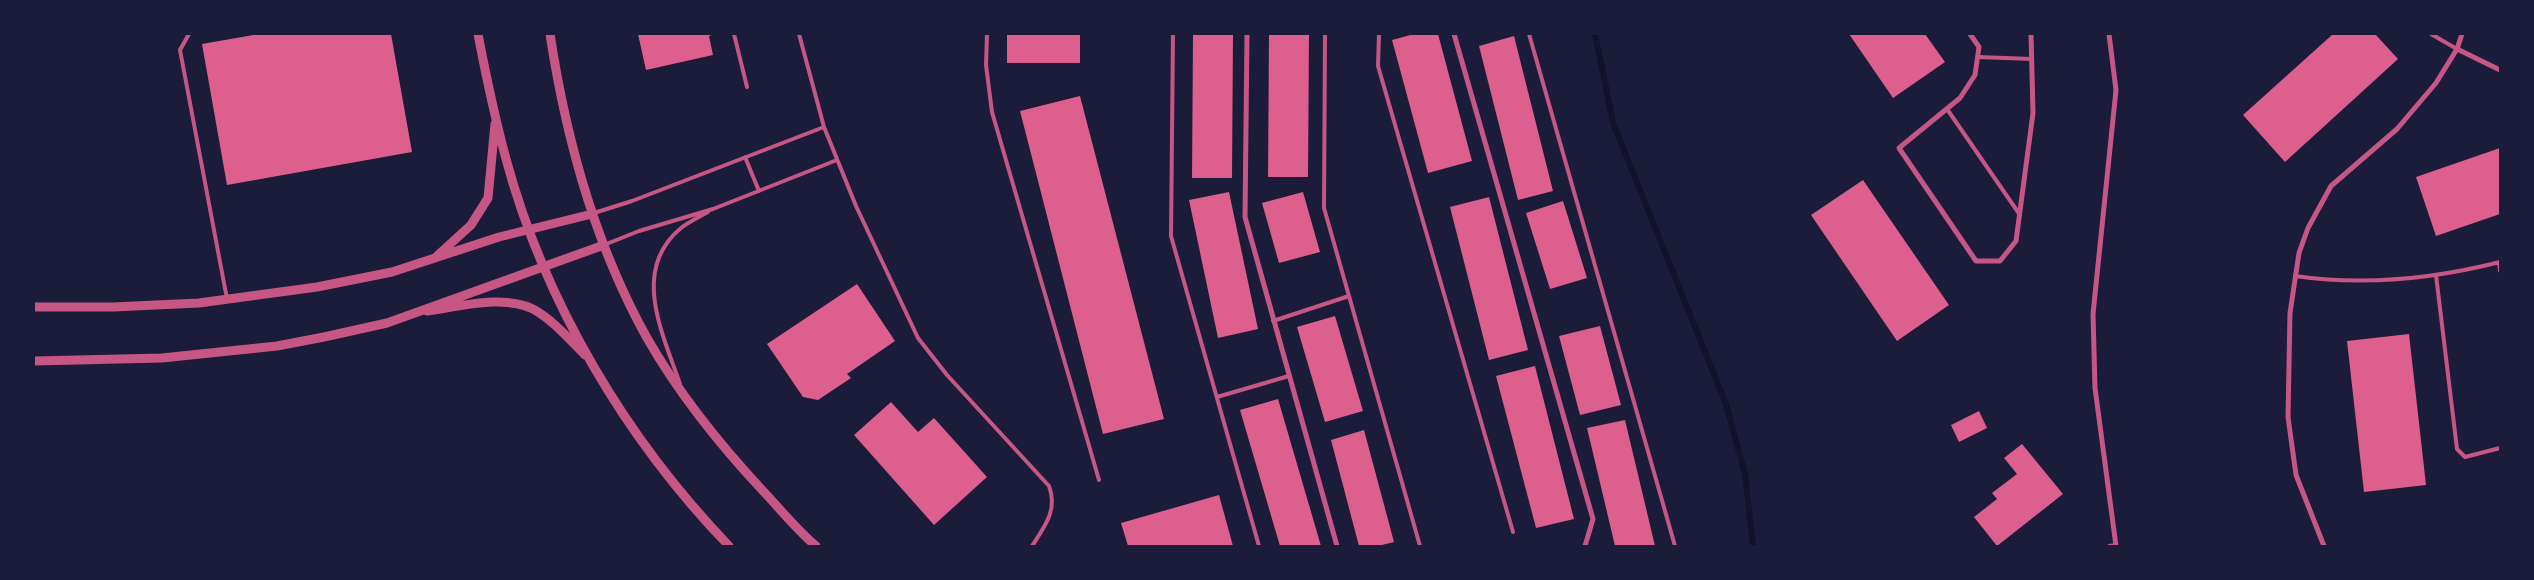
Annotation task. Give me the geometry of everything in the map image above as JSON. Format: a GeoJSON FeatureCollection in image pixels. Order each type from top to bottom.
{"type":"FeatureCollection","features":[{"type":"Feature","properties":{"kind":"street"},"geometry":{"type":"LineString","coordinates":[[478,34],[506,160],[556,295],[612,396],[649,451],[696,510],[729,546]]}},
{"type":"Feature","properties":{"kind":"street"},"geometry":{"type":"LineString","coordinates":[[550,34],[560,95],[592,214],[604,245],[647,339],[721,446],[816,546]]}},
{"type":"Feature","properties":{"kind":"street"},"geometry":{"type":"LineString","coordinates":[[1247,34],[1245,218],[1336,546]]}},
{"type":"Feature","properties":{"kind":"street"},"geometry":{"type":"LineString","coordinates":[[1454,34],[1593,519],[1585,546]]}},
{"type":"Feature","properties":{"kind":"street"},"geometry":{"type":"LineString","coordinates":[[1970,34],[1979,47],[1975,76],[1960,98],[1899,148],[1976,260],[2000,261],[2016,241],[2020,215],[2032,114],[2031,34]]}},
{"type":"Feature","properties":{"kind":"street"},"geometry":{"type":"LineString","coordinates":[[2109,34],[2116,90],[2093,314],[2095,388],[2116,546]]}},
{"type":"Feature","properties":{"kind":"street"},"geometry":{"type":"LineString","coordinates":[[2324,546],[2296,475],[2288,417],[2290,313],[2299,253],[2308,228],[2331,186],[2397,128],[2436,84],[2457,49],[2462,34]]}},
{"type":"Feature","properties":{"kind":"street"},"geometry":{"type":"LineString","coordinates":[[2457,49],[2500,70]]}},
{"type":"Feature","properties":{"kind":"street"},"geometry":{"type":"LineString","coordinates":[[433,260],[471,225],[488,198],[496,116]]}},
{"type":"Feature","properties":{"kind":"street"},"geometry":{"type":"LineString","coordinates":[[34,308],[123,307],[227,299],[355,280],[433,260],[499,237],[592,214]]}},
{"type":"Feature","properties":{"kind":"street"},"geometry":{"type":"LineString","coordinates":[[34,361],[162,358],[222,353],[277,346],[333,335],[387,323],[604,245]]}},
{"type":"Feature","properties":{"kind":"street"},"geometry":{"type":"LineString","coordinates":[[414,313],[504,302],[532,309],[553,323],[592,362]]}},
{"type":"Feature","properties":{"kind":"lane"},"geometry":{"type":"LineString","coordinates":[[189,34],[180,50],[227,299]]}},
{"type":"Feature","properties":{"kind":"lane"},"geometry":{"type":"LineString","coordinates":[[734,34],[746,87]]}},
{"type":"Feature","properties":{"kind":"lane"},"geometry":{"type":"LineString","coordinates":[[800,34],[824,127],[837,160],[918,338],[946,375],[1048,486],[1052,494],[1051,513],[1047,524],[1032,546]]}},
{"type":"Feature","properties":{"kind":"lane"},"geometry":{"type":"LineString","coordinates":[[987,34],[986,65],[992,112],[1099,480]]}},
{"type":"Feature","properties":{"kind":"lane"},"geometry":{"type":"LineString","coordinates":[[1172,34],[1171,236],[1259,546]]}},
{"type":"Feature","properties":{"kind":"lane"},"geometry":{"type":"LineString","coordinates":[[1325,34],[1324,208],[1420,546]]}},
{"type":"Feature","properties":{"kind":"lane"},"geometry":{"type":"LineString","coordinates":[[1378,34],[1378,66],[1513,532]]}},
{"type":"Feature","properties":{"kind":"lane"},"geometry":{"type":"LineString","coordinates":[[1530,34],[1674,546]]}},
{"type":"Feature","properties":{"kind":"lane"},"geometry":{"type":"LineString","coordinates":[[2431,34],[2457,49]]}},
{"type":"Feature","properties":{"kind":"lane"},"geometry":{"type":"LineString","coordinates":[[1978,57],[2032,59]]}},
{"type":"Feature","properties":{"kind":"lane"},"geometry":{"type":"LineString","coordinates":[[1947,109],[2020,215]]}},
{"type":"Feature","properties":{"kind":"lane"},"geometry":{"type":"LineString","coordinates":[[592,214],[632,201],[824,127]]}},
{"type":"Feature","properties":{"kind":"lane"},"geometry":{"type":"LineString","coordinates":[[745,157],[759,191]]}},
{"type":"Feature","properties":{"kind":"lane"},"geometry":{"type":"LineString","coordinates":[[604,245],[639,231],[713,209],[837,160]]}},
{"type":"Feature","properties":{"kind":"lane"},"geometry":{"type":"LineString","coordinates":[[683,393],[655,310],[652,288],[656,262],[664,246],[682,228],[713,209]]}},
{"type":"Feature","properties":{"kind":"lane"},"geometry":{"type":"LineString","coordinates":[[2295,276],[2327,281],[2395,281],[2500,262],[2500,271]]}},
{"type":"Feature","properties":{"kind":"lane"},"geometry":{"type":"LineString","coordinates":[[2436,275],[2457,449],[2465,458],[2500,448]]}},
{"type":"Feature","properties":{"kind":"lane"},"geometry":{"type":"LineString","coordinates":[[1273,321],[1349,296]]}},
{"type":"Feature","properties":{"kind":"lane"},"geometry":{"type":"LineString","coordinates":[[1217,397],[1289,376]]}},
{"type":"Feature","properties":{"kind":"lane"},"geometry":{"type":"LineString","coordinates":[[2109,546],[2116,546]]}},
{"type":"Feature","properties":{"kind":"building"},"geometry":{"type":"Polygon","coordinates":[[[259,34],[391,34],[412,152],[227,185],[202,44],[259,34]]]}},
{"type":"Feature","properties":{"kind":"building"},"geometry":{"type":"Polygon","coordinates":[[[638,34],[715,34],[709,36],[713,55],[646,70],[638,34]]]}},
{"type":"Feature","properties":{"kind":"building"},"geometry":{"type":"Polygon","coordinates":[[[1007,34],[1080,34],[1080,63],[1007,63],[1007,34]]]}},
{"type":"Feature","properties":{"kind":"building"},"geometry":{"type":"Polygon","coordinates":[[[1193,34],[1233,34],[1232,178],[1192,178],[1193,34]]]}},
{"type":"Feature","properties":{"kind":"building"},"geometry":{"type":"Polygon","coordinates":[[[1269,34],[1309,34],[1308,177],[1268,177],[1269,34]]]}},
{"type":"Feature","properties":{"kind":"building"},"geometry":{"type":"Polygon","coordinates":[[[1414,34],[1438,34],[1472,161],[1428,173],[1392,40],[1414,34]]]}},
{"type":"Feature","properties":{"kind":"building"},"geometry":{"type":"Polygon","coordinates":[[[1849,34],[1925,34],[1945,62],[1893,98],[1849,34]]]}},
{"type":"Feature","properties":{"kind":"building"},"geometry":{"type":"Polygon","coordinates":[[[2333,34],[2375,34],[2398,59],[2285,162],[2243,115],[2333,34]]]}},
{"type":"Feature","properties":{"kind":"building"},"geometry":{"type":"Polygon","coordinates":[[[1514,36],[1553,191],[1518,200],[1479,46],[1514,36]]]}},
{"type":"Feature","properties":{"kind":"building"},"geometry":{"type":"Polygon","coordinates":[[[1080,96],[1164,419],[1103,434],[1020,111],[1080,96]]]}},
{"type":"Feature","properties":{"kind":"building"},"geometry":{"type":"Polygon","coordinates":[[[2500,148],[2500,214],[2436,236],[2416,177],[2500,148]]]}},
{"type":"Feature","properties":{"kind":"building"},"geometry":{"type":"Polygon","coordinates":[[[1863,180],[1949,305],[1897,341],[1811,215],[1863,180]]]}},
{"type":"Feature","properties":{"kind":"building"},"geometry":{"type":"Polygon","coordinates":[[[1229,192],[1258,329],[1218,338],[1189,200],[1229,192]]]}},
{"type":"Feature","properties":{"kind":"building"},"geometry":{"type":"Polygon","coordinates":[[[1303,192],[1320,252],[1279,263],[1262,203],[1303,192]]]}},
{"type":"Feature","properties":{"kind":"building"},"geometry":{"type":"Polygon","coordinates":[[[1489,197],[1528,350],[1489,360],[1450,207],[1489,197]]]}},
{"type":"Feature","properties":{"kind":"building"},"geometry":{"type":"Polygon","coordinates":[[[1563,201],[1587,278],[1550,289],[1526,213],[1563,201]]]}},
{"type":"Feature","properties":{"kind":"building"},"geometry":{"type":"Polygon","coordinates":[[[857,284],[895,341],[847,374],[851,378],[818,400],[803,397],[767,344],[857,284]]]}},
{"type":"Feature","properties":{"kind":"building"},"geometry":{"type":"Polygon","coordinates":[[[1335,316],[1363,411],[1325,422],[1297,327],[1335,316]]]}},
{"type":"Feature","properties":{"kind":"building"},"geometry":{"type":"Polygon","coordinates":[[[1600,326],[1621,405],[1580,415],[1559,336],[1600,326]]]}},
{"type":"Feature","properties":{"kind":"building"},"geometry":{"type":"Polygon","coordinates":[[[2409,334],[2426,485],[2364,492],[2347,341],[2409,334]]]}},
{"type":"Feature","properties":{"kind":"building"},"geometry":{"type":"Polygon","coordinates":[[[1535,366],[1574,519],[1536,528],[1496,376],[1535,366]]]}},
{"type":"Feature","properties":{"kind":"building"},"geometry":{"type":"Polygon","coordinates":[[[1278,399],[1321,546],[1280,546],[1240,410],[1278,399]]]}},
{"type":"Feature","properties":{"kind":"building"},"geometry":{"type":"Polygon","coordinates":[[[891,402],[918,432],[934,418],[987,477],[934,525],[854,435],[891,402]]]}},
{"type":"Feature","properties":{"kind":"building"},"geometry":{"type":"Polygon","coordinates":[[[1979,411],[1987,428],[1959,442],[1951,425],[1979,411]]]}},
{"type":"Feature","properties":{"kind":"building"},"geometry":{"type":"Polygon","coordinates":[[[1625,420],[1655,546],[1615,546],[1587,428],[1625,420]]]}},
{"type":"Feature","properties":{"kind":"building"},"geometry":{"type":"Polygon","coordinates":[[[1364,430],[1394,542],[1378,546],[1359,546],[1331,440],[1364,430]]]}},
{"type":"Feature","properties":{"kind":"building"},"geometry":{"type":"Polygon","coordinates":[[[2022,444],[2063,494],[1997,546],[1974,517],[1997,499],[1992,493],[2017,474],[2004,458],[2022,444]]]}},
{"type":"Feature","properties":{"kind":"building"},"geometry":{"type":"Polygon","coordinates":[[[1219,495],[1233,546],[1128,546],[1121,523],[1219,495]]]}},
{"type":"Feature","properties":{"kind":"waterway"},"geometry":{"type":"LineString","coordinates":[[1595,34],[1613,123],[1726,404],[1745,474],[1753,546]]}}]}
